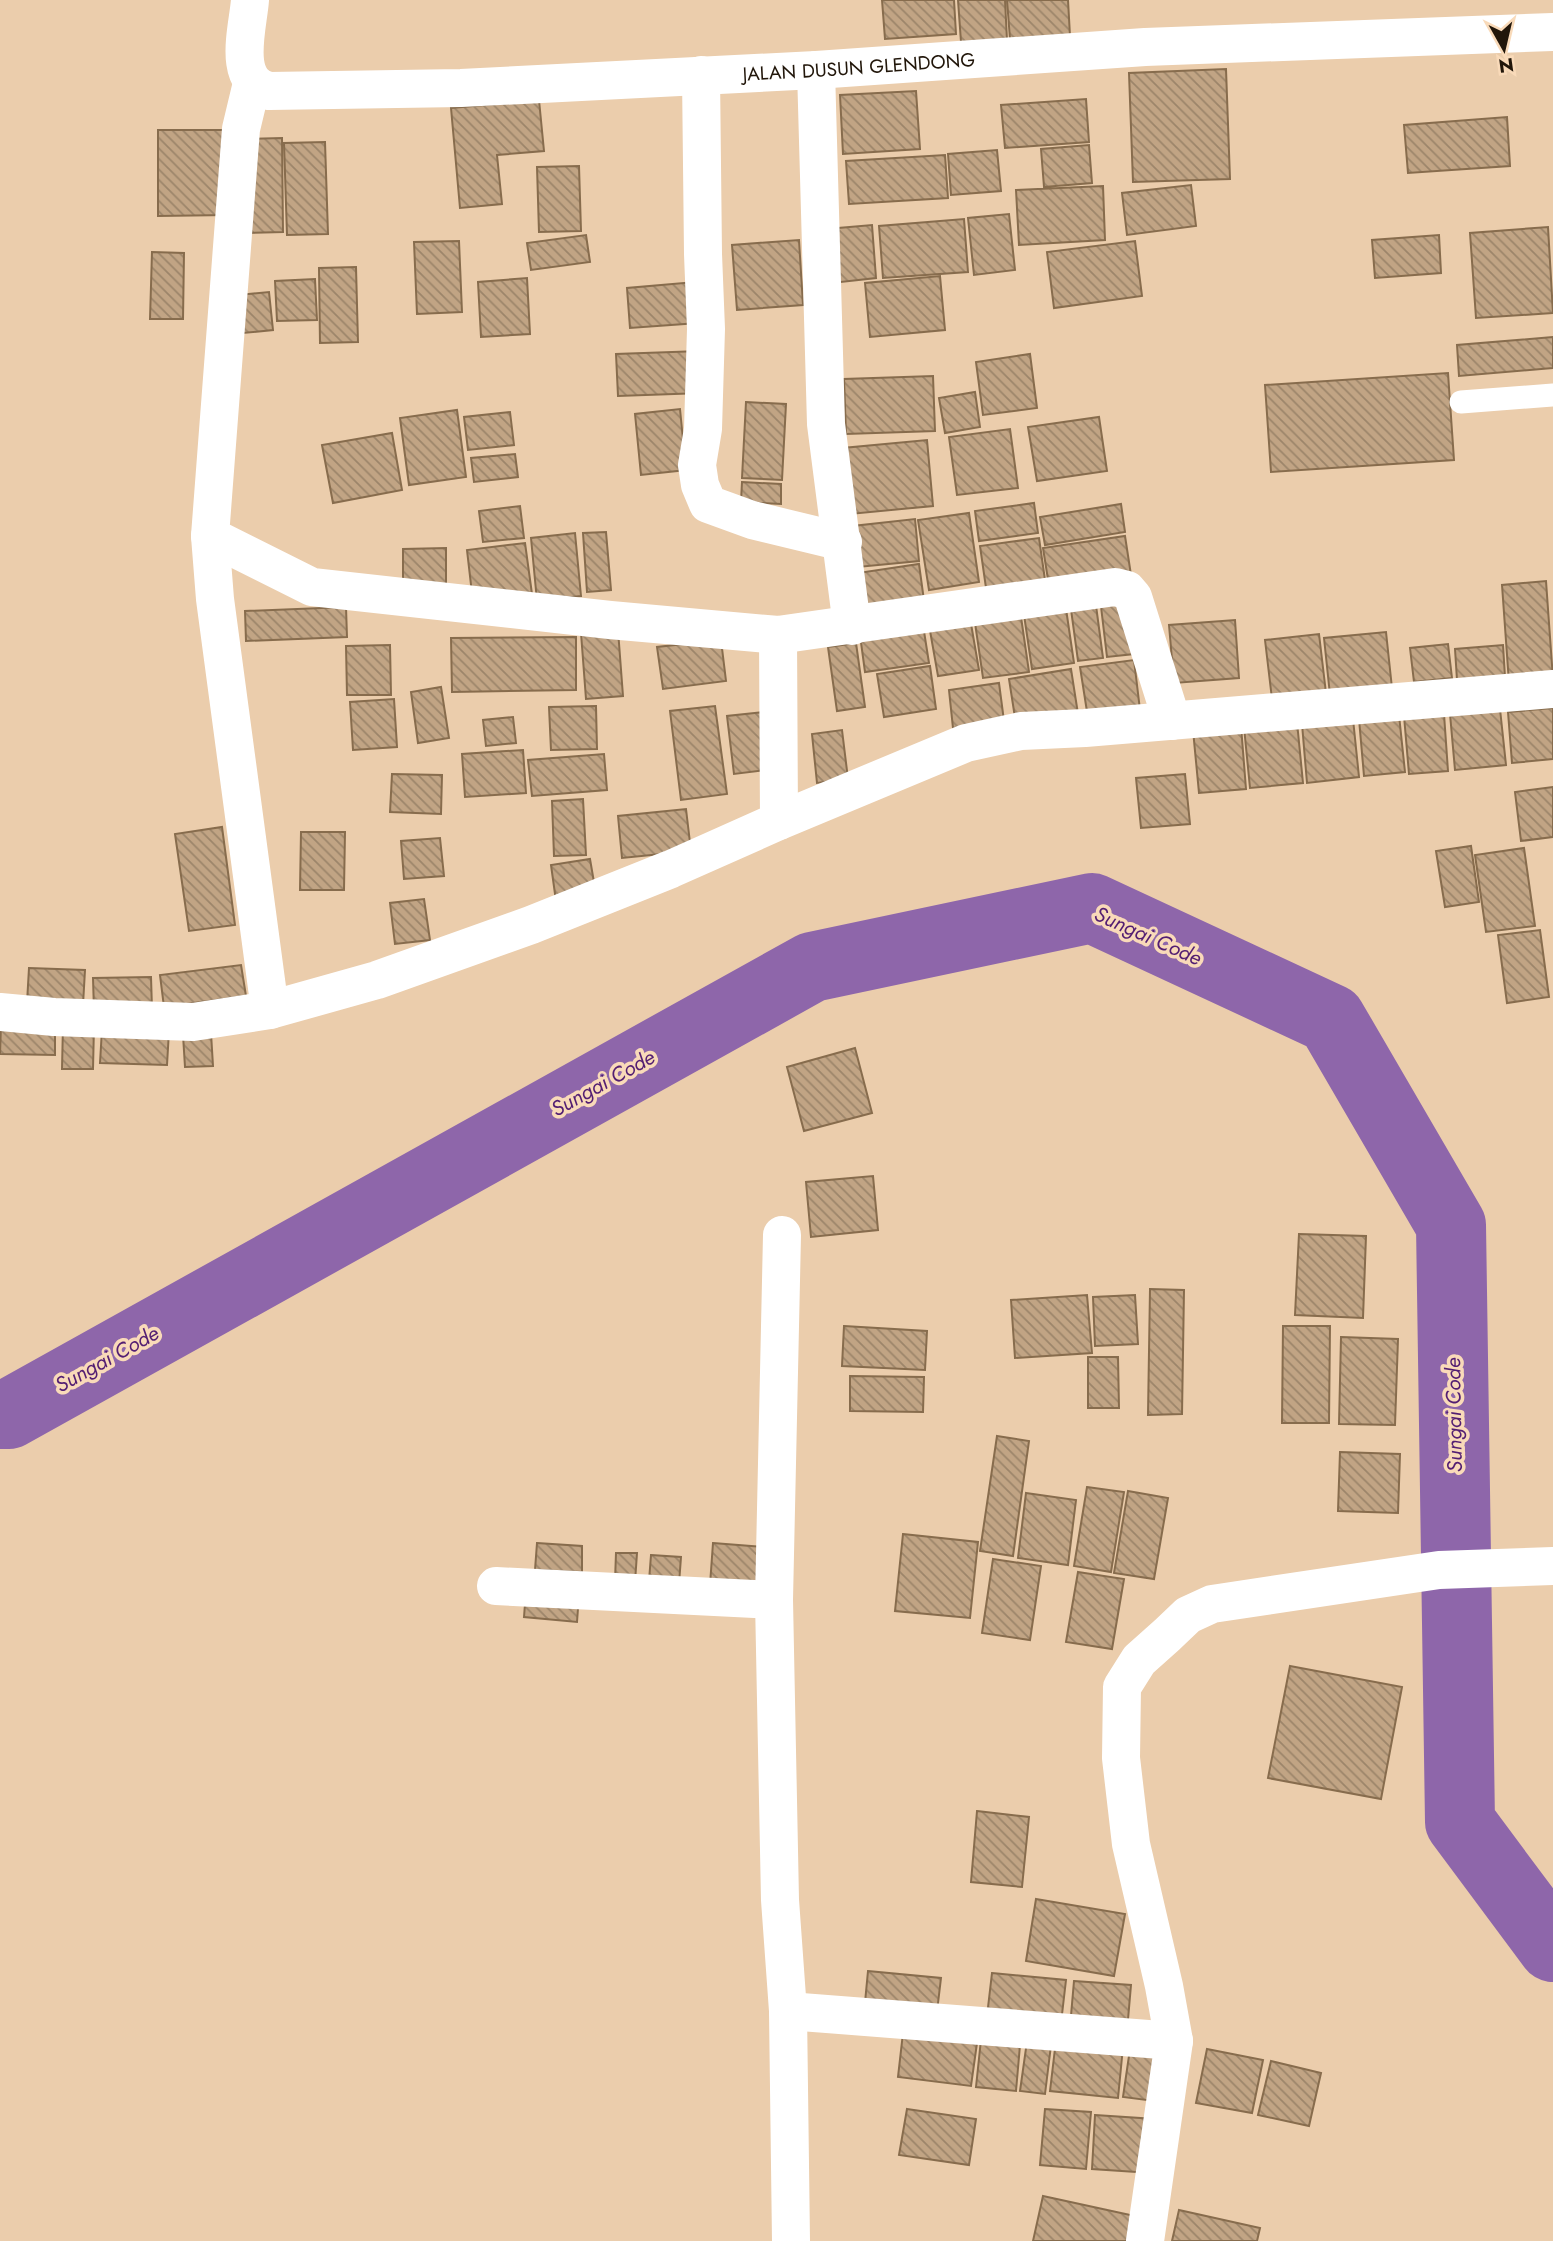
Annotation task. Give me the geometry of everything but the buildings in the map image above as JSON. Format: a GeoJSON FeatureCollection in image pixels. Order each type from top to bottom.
{"type":"FeatureCollection","features":[{"type":"Feature","properties":{"kind":"street"},"geometry":{"type":"LineString","coordinates":[[250,0],[244,60],[247,76],[252,83],[241,129],[211,536],[215,600],[270,1010]]}},
{"type":"Feature","properties":{"kind":"street","name":"JALAN DUSUN GLENDONG"},"geometry":{"type":"LineString","coordinates":[[252,83],[268,91],[461,88],[816,70],[1145,47],[1553,32]]}},
{"type":"Feature","properties":{"kind":"street"},"geometry":{"type":"LineString","coordinates":[[816,70],[826,424],[852,626]]}},
{"type":"Feature","properties":{"kind":"street"},"geometry":{"type":"LineString","coordinates":[[701,75],[706,329],[704,418],[697,466],[700,485],[708,504],[752,520],[843,542]]}},
{"type":"Feature","properties":{"kind":"street"},"geometry":{"type":"LineString","coordinates":[[211,536],[312,587],[610,620],[778,635],[1115,587],[1127,590],[1133,597],[1172,721]]}},
{"type":"Feature","properties":{"kind":"street"},"geometry":{"type":"LineString","coordinates":[[778,635],[779,821]]}},
{"type":"Feature","properties":{"kind":"street"},"geometry":{"type":"LineString","coordinates":[[0,1012],[54,1017],[193,1022],[270,1010],[377,980],[531,925],[671,869],[966,743],[1021,731],[1084,729],[1553,689]]}},
{"type":"Feature","properties":{"kind":"street"},"geometry":{"type":"LineString","coordinates":[[782,1235],[774,1600],[780,1900],[788,2011],[791,2241]]}},
{"type":"Feature","properties":{"kind":"street"},"geometry":{"type":"LineString","coordinates":[[1145,2241],[1174,2041],[1164,1986],[1130,1844],[1121,1758],[1122,1687],[1139,1660],[1188,1615],[1212,1604],[1439,1570],[1553,1566]]}},
{"type":"Feature","properties":{"kind":"street"},"geometry":{"type":"LineString","coordinates":[[496,1586],[774,1600]]}},
{"type":"Feature","properties":{"kind":"street"},"geometry":{"type":"LineString","coordinates":[[788,2011],[1174,2041]]}},
{"type":"Feature","properties":{"kind":"lane"},"geometry":{"type":"LineString","coordinates":[[1461,402],[1553,395]]}},
{"type":"Feature","properties":{"kind":"waterway","name":"Sungai Code"},"geometry":{"type":"LineString","coordinates":[[0,1414],[9,1414],[812,967],[1092,908],[1331,1019],[1451,1225],[1460,1822],[1553,1947]]}}]}
